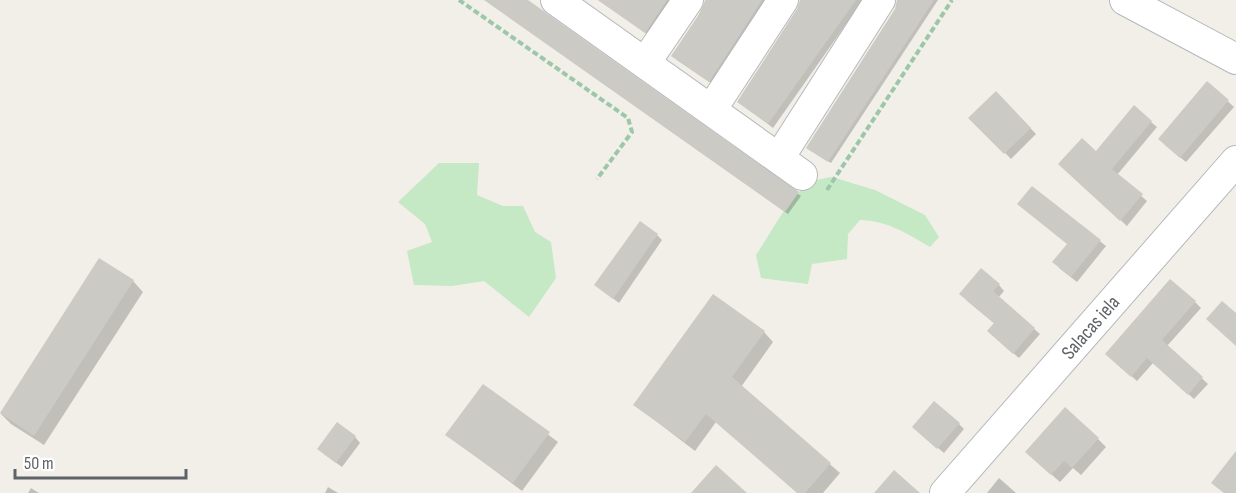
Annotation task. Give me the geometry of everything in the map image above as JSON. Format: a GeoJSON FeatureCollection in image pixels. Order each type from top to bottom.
{"type":"FeatureCollection","features":[{"type":"Feature","properties":{"kind":"street"},"geometry":{"type":"LineString","coordinates":[[556,0],[589,9],[645,63],[815,182]]}},
{"type":"Feature","properties":{"kind":"street"},"geometry":{"type":"LineString","coordinates":[[645,63],[688,0]]}},
{"type":"Feature","properties":{"kind":"street"},"geometry":{"type":"LineString","coordinates":[[711,110],[783,0]]}},
{"type":"Feature","properties":{"kind":"street"},"geometry":{"type":"LineString","coordinates":[[779,158],[880,0]]}},
{"type":"Feature","properties":{"kind":"street"},"geometry":{"type":"LineString","coordinates":[[1125,0],[1236,59]]}},
{"type":"Feature","properties":{"kind":"street","name":"Salacas iela"},"geometry":{"type":"LineString","coordinates":[[945,493],[1236,161]]}},
{"type":"Feature","properties":{"kind":"path"},"geometry":{"type":"LineString","coordinates":[[459,0],[628,118],[632,132],[597,179]]}},
{"type":"Feature","properties":{"kind":"path"},"geometry":{"type":"LineString","coordinates":[[815,182],[952,0]]}},
{"type":"Feature","properties":{"kind":"green space"},"geometry":{"type":"Polygon","coordinates":[[[439,163],[479,163],[477,195],[503,206],[523,206],[535,232],[551,242],[556,278],[529,317],[484,281],[452,286],[414,285],[407,251],[432,242],[425,224],[398,202],[439,163]]]}},
{"type":"Feature","properties":{"kind":"green space"},"geometry":{"type":"Polygon","coordinates":[[[832,177],[875,190],[925,215],[939,237],[930,247],[888,225],[860,220],[848,234],[847,259],[812,264],[808,284],[761,278],[756,255],[782,214],[805,186],[813,181],[832,177]]]}},
{"type":"Feature","properties":{"kind":"building"},"geometry":{"type":"Polygon","coordinates":[[[484,0],[528,0],[799,192],[785,212],[484,0]]]}},
{"type":"Feature","properties":{"kind":"building"},"geometry":{"type":"Polygon","coordinates":[[[598,0],[667,0],[645,33],[598,0]]]}},
{"type":"Feature","properties":{"kind":"building"},"geometry":{"type":"Polygon","coordinates":[[[705,0],[762,0],[709,82],[671,56],[702,10],[705,0]]]}},
{"type":"Feature","properties":{"kind":"building"},"geometry":{"type":"Polygon","coordinates":[[[800,0],[856,0],[768,124],[737,102],[797,9],[800,0]]]}},
{"type":"Feature","properties":{"kind":"building"},"geometry":{"type":"Polygon","coordinates":[[[897,0],[934,0],[828,162],[806,148],[895,9],[897,0]]]}},
{"type":"Feature","properties":{"kind":"building"},"geometry":{"type":"Polygon","coordinates":[[[1207,81],[1229,100],[1180,158],[1158,139],[1207,81]]]}},
{"type":"Feature","properties":{"kind":"building"},"geometry":{"type":"Polygon","coordinates":[[[996,91],[1031,128],[1004,154],[968,118],[996,91]]]}},
{"type":"Feature","properties":{"kind":"building"},"geometry":{"type":"Polygon","coordinates":[[[1134,105],[1152,121],[1112,169],[1143,194],[1120,221],[1058,164],[1082,138],[1096,151],[1134,105]]]}},
{"type":"Feature","properties":{"kind":"building"},"geometry":{"type":"Polygon","coordinates":[[[1032,186],[1101,240],[1071,277],[1052,262],[1067,244],[1017,204],[1032,186]]]}},
{"type":"Feature","properties":{"kind":"building"},"geometry":{"type":"Polygon","coordinates":[[[640,221],[658,234],[613,299],[594,285],[640,221]]]}},
{"type":"Feature","properties":{"kind":"building"},"geometry":{"type":"Polygon","coordinates":[[[99,258],[134,280],[34,436],[0,413],[99,258]]]}},
{"type":"Feature","properties":{"kind":"building"},"geometry":{"type":"Polygon","coordinates":[[[981,268],[1000,284],[993,291],[1035,328],[1013,354],[987,331],[994,323],[959,294],[981,268]]]}},
{"type":"Feature","properties":{"kind":"building"},"geometry":{"type":"Polygon","coordinates":[[[1170,279],[1196,301],[1162,340],[1203,377],[1188,395],[1147,358],[1131,377],[1105,354],[1170,279]]]}},
{"type":"Feature","properties":{"kind":"building"},"geometry":{"type":"Polygon","coordinates":[[[713,294],[765,331],[732,377],[831,463],[805,493],[797,493],[706,414],[685,442],[633,405],[713,294]]]}},
{"type":"Feature","properties":{"kind":"building"},"geometry":{"type":"Polygon","coordinates":[[[1222,301],[1236,313],[1236,346],[1206,319],[1222,301]]]}},
{"type":"Feature","properties":{"kind":"building"},"geometry":{"type":"Polygon","coordinates":[[[483,384],[550,432],[513,483],[445,435],[483,384]]]}},
{"type":"Feature","properties":{"kind":"building"},"geometry":{"type":"Polygon","coordinates":[[[934,401],[960,423],[937,449],[912,427],[934,401]]]}},
{"type":"Feature","properties":{"kind":"building"},"geometry":{"type":"Polygon","coordinates":[[[1065,407],[1099,438],[1072,468],[1064,461],[1051,475],[1025,452],[1065,407]]]}},
{"type":"Feature","properties":{"kind":"building"},"geometry":{"type":"Polygon","coordinates":[[[337,422],[356,436],[336,463],[317,449],[337,422]]]}},
{"type":"Feature","properties":{"kind":"building"},"geometry":{"type":"Polygon","coordinates":[[[1236,451],[1236,493],[1224,493],[1211,483],[1236,451]]]}},
{"type":"Feature","properties":{"kind":"building"},"geometry":{"type":"Polygon","coordinates":[[[716,465],[747,493],[691,493],[716,465]]]}},
{"type":"Feature","properties":{"kind":"building"},"geometry":{"type":"Polygon","coordinates":[[[894,470],[920,493],[874,493],[894,470]]]}}]}
